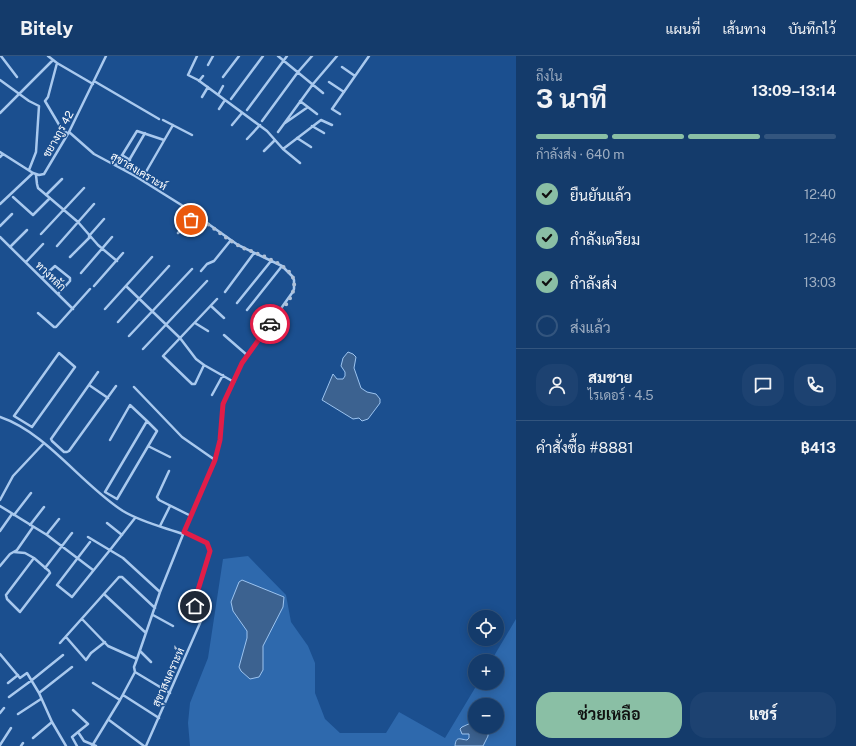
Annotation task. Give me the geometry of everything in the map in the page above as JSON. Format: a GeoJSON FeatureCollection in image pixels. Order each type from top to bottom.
{"type":"FeatureCollection","features":[{"type":"Feature","properties":{"kind":"street"},"geometry":{"type":"LineString","coordinates":[[1,56],[17,77]]}},
{"type":"Feature","properties":{"kind":"street"},"geometry":{"type":"LineString","coordinates":[[48,56],[57,63],[159,119]]}},
{"type":"Feature","properties":{"kind":"street","name":"ชยางกูร 42"},"geometry":{"type":"LineString","coordinates":[[0,204],[35,174],[41,175],[47,171],[69,133],[106,56]]}},
{"type":"Feature","properties":{"kind":"street"},"geometry":{"type":"LineString","coordinates":[[197,56],[188,75],[199,81],[260,125],[283,149],[300,163]]}},
{"type":"Feature","properties":{"kind":"street"},"geometry":{"type":"LineString","coordinates":[[208,65],[212,56]]}},
{"type":"Feature","properties":{"kind":"street"},"geometry":{"type":"LineString","coordinates":[[223,77],[239,56]]}},
{"type":"Feature","properties":{"kind":"street"},"geometry":{"type":"LineString","coordinates":[[231,99],[262,56]]}},
{"type":"Feature","properties":{"kind":"street"},"geometry":{"type":"LineString","coordinates":[[278,56],[323,93]]}},
{"type":"Feature","properties":{"kind":"street"},"geometry":{"type":"LineString","coordinates":[[247,110],[287,56]]}},
{"type":"Feature","properties":{"kind":"street"},"geometry":{"type":"LineString","coordinates":[[262,121],[298,72],[312,56]]}},
{"type":"Feature","properties":{"kind":"street"},"geometry":{"type":"LineString","coordinates":[[278,132],[312,84],[336,56]]}},
{"type":"Feature","properties":{"kind":"street"},"geometry":{"type":"LineString","coordinates":[[340,114],[332,109],[369,56]]}},
{"type":"Feature","properties":{"kind":"street"},"geometry":{"type":"LineString","coordinates":[[0,113],[52,60]]}},
{"type":"Feature","properties":{"kind":"street","name":"สุขาสงเคราะห์"},"geometry":{"type":"LineString","coordinates":[[57,63],[45,102],[61,128],[92,153],[124,169],[238,245],[282,266],[294,280],[294,289],[280,313],[247,355],[222,408],[220,435],[215,460],[192,516],[183,533],[160,592],[134,667],[135,672],[109,720],[93,745]]}},
{"type":"Feature","properties":{"kind":"street"},"geometry":{"type":"LineString","coordinates":[[342,67],[355,76]]}},
{"type":"Feature","properties":{"kind":"street"},"geometry":{"type":"LineString","coordinates":[[199,81],[202,76]]}},
{"type":"Feature","properties":{"kind":"street"},"geometry":{"type":"LineString","coordinates":[[0,80],[29,101],[39,106],[36,152],[29,170]]}},
{"type":"Feature","properties":{"kind":"street"},"geometry":{"type":"LineString","coordinates":[[329,82],[344,92]]}},
{"type":"Feature","properties":{"kind":"street"},"geometry":{"type":"LineString","coordinates":[[218,95],[223,86]]}},
{"type":"Feature","properties":{"kind":"street"},"geometry":{"type":"LineString","coordinates":[[202,97],[208,88]]}},
{"type":"Feature","properties":{"kind":"street"},"geometry":{"type":"LineString","coordinates":[[219,109],[225,100]]}},
{"type":"Feature","properties":{"kind":"street"},"geometry":{"type":"LineString","coordinates":[[300,101],[317,114]]}},
{"type":"Feature","properties":{"kind":"street"},"geometry":{"type":"LineString","coordinates":[[283,125],[308,107]]}},
{"type":"Feature","properties":{"kind":"street"},"geometry":{"type":"LineString","coordinates":[[232,125],[242,112]]}},
{"type":"Feature","properties":{"kind":"street"},"geometry":{"type":"LineString","coordinates":[[163,120],[192,135]]}},
{"type":"Feature","properties":{"kind":"street"},"geometry":{"type":"LineString","coordinates":[[283,149],[321,120],[332,125]]}},
{"type":"Feature","properties":{"kind":"street"},"geometry":{"type":"LineString","coordinates":[[143,176],[173,125]]}},
{"type":"Feature","properties":{"kind":"street"},"geometry":{"type":"LineString","coordinates":[[247,139],[260,125]]}},
{"type":"Feature","properties":{"kind":"street"},"geometry":{"type":"LineString","coordinates":[[312,126],[324,133]]}},
{"type":"Feature","properties":{"kind":"street"},"geometry":{"type":"LineString","coordinates":[[116,165],[137,131],[164,140]]}},
{"type":"Feature","properties":{"kind":"street"},"geometry":{"type":"LineString","coordinates":[[124,169],[145,133]]}},
{"type":"Feature","properties":{"kind":"street"},"geometry":{"type":"LineString","coordinates":[[297,138],[311,147]]}},
{"type":"Feature","properties":{"kind":"street"},"geometry":{"type":"LineString","coordinates":[[264,151],[275,140]]}},
{"type":"Feature","properties":{"kind":"street"},"geometry":{"type":"LineString","coordinates":[[0,156],[1,153],[35,174],[38,188],[64,209],[78,222],[89,237],[117,261]]}},
{"type":"Feature","properties":{"kind":"street"},"geometry":{"type":"LineString","coordinates":[[122,156],[130,160]]}},
{"type":"Feature","properties":{"kind":"street"},"geometry":{"type":"LineString","coordinates":[[46,196],[62,179]]}},
{"type":"Feature","properties":{"kind":"street"},"geometry":{"type":"LineString","coordinates":[[41,234],[84,188]]}},
{"type":"Feature","properties":{"kind":"street"},"geometry":{"type":"LineString","coordinates":[[13,197],[33,215],[50,198]]}},
{"type":"Feature","properties":{"kind":"street"},"geometry":{"type":"LineString","coordinates":[[57,246],[94,204]]}},
{"type":"Feature","properties":{"kind":"street"},"geometry":{"type":"LineString","coordinates":[[0,226],[12,214]]}},
{"type":"Feature","properties":{"kind":"street"},"geometry":{"type":"LineString","coordinates":[[178,233],[196,216]]}},
{"type":"Feature","properties":{"kind":"street"},"geometry":{"type":"LineString","coordinates":[[70,258],[104,219]]}},
{"type":"Feature","properties":{"kind":"street"},"geometry":{"type":"LineString","coordinates":[[10,247],[27,230]]}},
{"type":"Feature","properties":{"kind":"street","name":"ทางหลัก"},"geometry":{"type":"LineString","coordinates":[[0,237],[73,308]]}},
{"type":"Feature","properties":{"kind":"street"},"geometry":{"type":"LineString","coordinates":[[81,272],[112,237]]}},
{"type":"Feature","properties":{"kind":"street"},"geometry":{"type":"LineString","coordinates":[[201,271],[207,264],[214,261],[231,240]]}},
{"type":"Feature","properties":{"kind":"street"},"geometry":{"type":"LineString","coordinates":[[26,262],[43,244]]}},
{"type":"Feature","properties":{"kind":"street"},"geometry":{"type":"LineString","coordinates":[[94,286],[123,253]]}},
{"type":"Feature","properties":{"kind":"street"},"geometry":{"type":"LineString","coordinates":[[225,292],[254,253]]}},
{"type":"Feature","properties":{"kind":"street"},"geometry":{"type":"LineString","coordinates":[[105,309],[152,257]]}},
{"type":"Feature","properties":{"kind":"street"},"geometry":{"type":"LineString","coordinates":[[237,303],[271,260]]}},
{"type":"Feature","properties":{"kind":"street"},"geometry":{"type":"LineString","coordinates":[[42,278],[54,266],[70,278],[70,281],[58,294]]}},
{"type":"Feature","properties":{"kind":"street"},"geometry":{"type":"LineString","coordinates":[[118,322],[169,266]]}},
{"type":"Feature","properties":{"kind":"street"},"geometry":{"type":"LineString","coordinates":[[247,310],[282,266]]}},
{"type":"Feature","properties":{"kind":"street"},"geometry":{"type":"LineString","coordinates":[[129,336],[192,269]]}},
{"type":"Feature","properties":{"kind":"street"},"geometry":{"type":"LineString","coordinates":[[143,349],[207,281]]}},
{"type":"Feature","properties":{"kind":"street"},"geometry":{"type":"LineString","coordinates":[[126,286],[180,338],[196,359],[234,382]]}},
{"type":"Feature","properties":{"kind":"street"},"geometry":{"type":"LineString","coordinates":[[38,313],[55,327],[90,289]]}},
{"type":"Feature","properties":{"kind":"street"},"geometry":{"type":"LineString","coordinates":[[204,365],[195,384],[192,384],[164,356],[217,299]]}},
{"type":"Feature","properties":{"kind":"street"},"geometry":{"type":"LineString","coordinates":[[211,306],[224,318]]}},
{"type":"Feature","properties":{"kind":"street"},"geometry":{"type":"LineString","coordinates":[[195,323],[208,331]]}},
{"type":"Feature","properties":{"kind":"street"},"geometry":{"type":"LineString","coordinates":[[224,335],[247,355]]}},
{"type":"Feature","properties":{"kind":"street"},"geometry":{"type":"LineString","coordinates":[[59,353],[75,367],[32,426],[23,421],[14,416],[59,353]]}},
{"type":"Feature","properties":{"kind":"street"},"geometry":{"type":"LineString","coordinates":[[98,372],[51,438],[52,441],[64,452],[69,451],[116,386]]}},
{"type":"Feature","properties":{"kind":"street"},"geometry":{"type":"LineString","coordinates":[[212,395],[223,375]]}},
{"type":"Feature","properties":{"kind":"street"},"geometry":{"type":"LineString","coordinates":[[89,385],[108,398]]}},
{"type":"Feature","properties":{"kind":"street"},"geometry":{"type":"LineString","coordinates":[[134,387],[182,437],[215,460]]}},
{"type":"Feature","properties":{"kind":"street"},"geometry":{"type":"LineString","coordinates":[[110,440],[130,405],[147,421],[157,431],[117,499],[105,492],[147,421]]}},
{"type":"Feature","properties":{"kind":"street"},"geometry":{"type":"LineString","coordinates":[[0,417],[20,426],[44,443],[72,469],[123,511],[135,518],[183,533]]}},
{"type":"Feature","properties":{"kind":"street"},"geometry":{"type":"LineString","coordinates":[[20,426],[23,421]]}},
{"type":"Feature","properties":{"kind":"street"},"geometry":{"type":"LineString","coordinates":[[0,500],[13,476],[44,443]]}},
{"type":"Feature","properties":{"kind":"street"},"geometry":{"type":"LineString","coordinates":[[148,446],[170,458]]}},
{"type":"Feature","properties":{"kind":"street"},"geometry":{"type":"LineString","coordinates":[[56,453],[60,448]]}},
{"type":"Feature","properties":{"kind":"street"},"geometry":{"type":"LineString","coordinates":[[169,471],[157,497],[159,500],[170,506],[192,516]]}},
{"type":"Feature","properties":{"kind":"street"},"geometry":{"type":"LineString","coordinates":[[0,531],[31,493]]}},
{"type":"Feature","properties":{"kind":"street"},"geometry":{"type":"LineString","coordinates":[[109,500],[112,496]]}},
{"type":"Feature","properties":{"kind":"street"},"geometry":{"type":"LineString","coordinates":[[0,506],[47,535],[93,570]]}},
{"type":"Feature","properties":{"kind":"street"},"geometry":{"type":"LineString","coordinates":[[160,526],[170,506]]}},
{"type":"Feature","properties":{"kind":"street"},"geometry":{"type":"LineString","coordinates":[[0,566],[10,554],[17,550],[44,507]]}},
{"type":"Feature","properties":{"kind":"street"},"geometry":{"type":"LineString","coordinates":[[90,542],[58,583],[58,586],[70,596],[73,596],[135,518]]}},
{"type":"Feature","properties":{"kind":"street"},"geometry":{"type":"LineString","coordinates":[[47,535],[59,519]]}},
{"type":"Feature","properties":{"kind":"street"},"geometry":{"type":"LineString","coordinates":[[107,523],[122,535]]}},
{"type":"Feature","properties":{"kind":"street"},"geometry":{"type":"LineString","coordinates":[[45,568],[72,533]]}},
{"type":"Feature","properties":{"kind":"street","name":"สุขาสงเคราะห์"},"geometry":{"type":"LineString","coordinates":[[145,746],[204,614],[202,610],[194,604],[210,548],[207,543],[183,533]]}},
{"type":"Feature","properties":{"kind":"street"},"geometry":{"type":"LineString","coordinates":[[88,537],[123,558],[160,592]]}},
{"type":"Feature","properties":{"kind":"street"},"geometry":{"type":"LineString","coordinates":[[14,552],[25,553],[34,558],[50,572],[22,612],[20,612],[7,599],[6,595],[34,558]]}},
{"type":"Feature","properties":{"kind":"street"},"geometry":{"type":"LineString","coordinates":[[60,643],[120,576],[155,609]]}},
{"type":"Feature","properties":{"kind":"street"},"geometry":{"type":"LineString","coordinates":[[104,594],[146,633]]}},
{"type":"Feature","properties":{"kind":"street"},"geometry":{"type":"LineString","coordinates":[[153,615],[173,626]]}},
{"type":"Feature","properties":{"kind":"street"},"geometry":{"type":"LineString","coordinates":[[82,619],[108,646],[137,658]]}},
{"type":"Feature","properties":{"kind":"street"},"geometry":{"type":"LineString","coordinates":[[66,636],[86,660],[91,653],[105,642]]}},
{"type":"Feature","properties":{"kind":"street"},"geometry":{"type":"LineString","coordinates":[[140,651],[151,662]]}},
{"type":"Feature","properties":{"kind":"street"},"geometry":{"type":"LineString","coordinates":[[0,654],[20,678],[27,673],[66,746]]}},
{"type":"Feature","properties":{"kind":"street"},"geometry":{"type":"LineString","coordinates":[[10,697],[63,655]]}},
{"type":"Feature","properties":{"kind":"street"},"geometry":{"type":"LineString","coordinates":[[39,693],[72,667]]}},
{"type":"Feature","properties":{"kind":"street"},"geometry":{"type":"LineString","coordinates":[[135,672],[170,693]]}},
{"type":"Feature","properties":{"kind":"street"},"geometry":{"type":"LineString","coordinates":[[8,683],[18,675]]}},
{"type":"Feature","properties":{"kind":"street"},"geometry":{"type":"LineString","coordinates":[[93,683],[120,700]]}},
{"type":"Feature","properties":{"kind":"street"},"geometry":{"type":"LineString","coordinates":[[123,695],[158,718]]}},
{"type":"Feature","properties":{"kind":"street"},"geometry":{"type":"LineString","coordinates":[[18,714],[42,699]]}},
{"type":"Feature","properties":{"kind":"street"},"geometry":{"type":"LineString","coordinates":[[0,713],[4,708]]}},
{"type":"Feature","properties":{"kind":"street"},"geometry":{"type":"LineString","coordinates":[[73,710],[88,724],[72,737],[77,746]]}},
{"type":"Feature","properties":{"kind":"street"},"geometry":{"type":"LineString","coordinates":[[109,720],[145,746]]}},
{"type":"Feature","properties":{"kind":"street"},"geometry":{"type":"LineString","coordinates":[[33,738],[52,722]]}},
{"type":"Feature","properties":{"kind":"street"},"geometry":{"type":"LineString","coordinates":[[1,745],[11,728]]}},
{"type":"Feature","properties":{"kind":"street"},"geometry":{"type":"LineString","coordinates":[[78,732],[84,741],[96,746]]}},
{"type":"Feature","properties":{"kind":"street"},"geometry":{"type":"LineString","coordinates":[[83,746],[84,741]]}},
{"type":"Feature","properties":{"kind":"shaded area"},"geometry":{"type":"Polygon","coordinates":[[[348,352],[356,357],[354,368],[361,388],[367,392],[376,394],[380,399],[380,403],[368,419],[362,421],[359,418],[353,419],[322,400],[333,374],[337,379],[343,379],[345,376],[345,372],[341,366],[343,358],[348,352]]]}},
{"type":"Feature","properties":{"kind":"shaded area"},"geometry":{"type":"Polygon","coordinates":[[[248,556],[286,595],[291,622],[308,646],[315,663],[315,693],[325,719],[340,733],[386,733],[399,712],[445,738],[468,700],[468,734],[504,734],[504,698],[469,698],[474,690],[504,690],[504,654],[495,654],[500,646],[504,646],[504,639],[516,619],[516,746],[190,746],[188,723],[190,703],[208,658],[223,559],[248,556]]]}},
{"type":"Feature","properties":{"kind":"shaded area"},"geometry":{"type":"Polygon","coordinates":[[[242,580],[284,597],[283,607],[263,646],[263,670],[259,677],[250,679],[241,671],[239,667],[247,638],[247,631],[233,611],[231,602],[239,582],[242,580]]]}},
{"type":"Feature","properties":{"kind":"shaded area"},"geometry":{"type":"Polygon","coordinates":[[[468,724],[468,734],[462,734],[460,729],[468,724]]]}},
{"type":"Feature","properties":{"kind":"shaded area"},"geometry":{"type":"Polygon","coordinates":[[[469,734],[488,734],[483,746],[455,746],[457,739],[467,740],[469,738],[469,734]]]}},
{"type":"Feature","properties":{"kind":"way so far"},"geometry":{"type":"LineString","coordinates":[[191,220],[196,216],[238,245],[282,266],[292,276],[294,280],[294,289],[280,313],[270,324]]}},
{"type":"Feature","properties":{"kind":"route"},"geometry":{"type":"LineString","coordinates":[[195,606],[194,604],[210,548],[207,543],[184,532],[215,460],[220,440],[223,404],[242,363],[270,324]]}}]}
